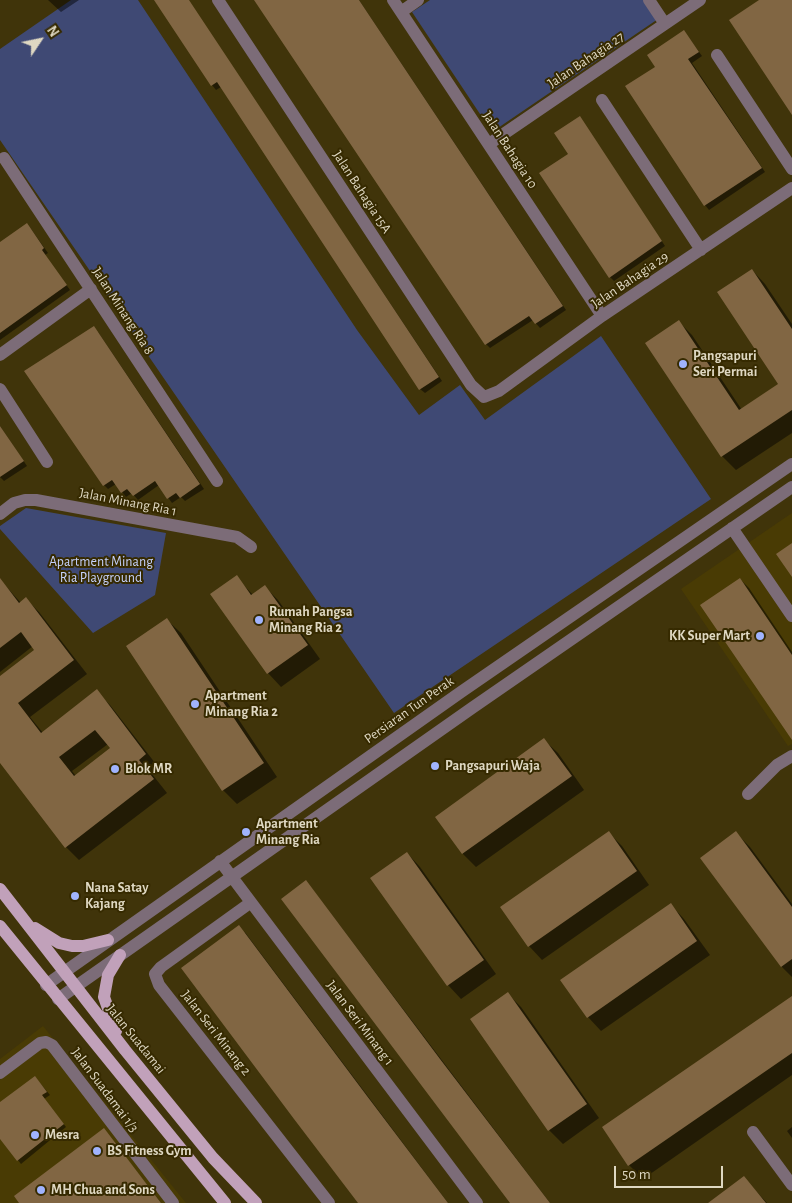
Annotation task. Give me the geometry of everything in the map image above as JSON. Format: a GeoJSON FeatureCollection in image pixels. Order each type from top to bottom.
{"type":"FeatureCollection","features":[{"type":"Feature","properties":{"kind":"main road","name":"Jalan Suadamai"},"geometry":{"type":"LineString","coordinates":[[0,889],[125,1050],[213,1158],[256,1203]]}},
{"type":"Feature","properties":{"kind":"main road"},"geometry":{"type":"LineString","coordinates":[[20,915],[44,935],[58,943],[84,946],[108,940]]}},
{"type":"Feature","properties":{"kind":"main road"},"geometry":{"type":"LineString","coordinates":[[0,926],[225,1203]]}},
{"type":"Feature","properties":{"kind":"main road"},"geometry":{"type":"LineString","coordinates":[[120,955],[108,975],[104,997],[110,1018],[125,1050]]}},
{"type":"Feature","properties":{"kind":"street","name":"Jalan Bahagia 15A"},"geometry":{"type":"LineString","coordinates":[[218,0],[471,385],[484,397]]}},
{"type":"Feature","properties":{"kind":"street","name":"Jalan Bahagia 10"},"geometry":{"type":"LineString","coordinates":[[393,0],[602,316]]}},
{"type":"Feature","properties":{"kind":"street"},"geometry":{"type":"LineString","coordinates":[[401,12],[418,0]]}},
{"type":"Feature","properties":{"kind":"street"},"geometry":{"type":"LineString","coordinates":[[649,0],[665,24]]}},
{"type":"Feature","properties":{"kind":"street","name":"Jalan Bahagia 27"},"geometry":{"type":"LineString","coordinates":[[489,144],[700,0]]}},
{"type":"Feature","properties":{"kind":"street"},"geometry":{"type":"LineString","coordinates":[[717,55],[792,169]]}},
{"type":"Feature","properties":{"kind":"street"},"geometry":{"type":"LineString","coordinates":[[602,100],[701,250]]}},
{"type":"Feature","properties":{"kind":"street","name":"Jalan Minang Ria 8"},"geometry":{"type":"LineString","coordinates":[[4,158],[217,481]]}},
{"type":"Feature","properties":{"kind":"street","name":"Jalan Bahagia 29"},"geometry":{"type":"LineString","coordinates":[[484,397],[499,391],[602,316],[792,188]]}},
{"type":"Feature","properties":{"kind":"street"},"geometry":{"type":"LineString","coordinates":[[0,355],[91,289]]}},
{"type":"Feature","properties":{"kind":"street"},"geometry":{"type":"LineString","coordinates":[[0,389],[47,462]]}},
{"type":"Feature","properties":{"kind":"street","name":"Persiaran Tun Perak"},"geometry":{"type":"LineString","coordinates":[[46,984],[792,464]]}},
{"type":"Feature","properties":{"kind":"street"},"geometry":{"type":"LineString","coordinates":[[58,999],[792,487]]}},
{"type":"Feature","properties":{"kind":"street","name":"Jalan Minang Ria 1"},"geometry":{"type":"LineString","coordinates":[[0,514],[14,503],[36,500],[237,537],[251,547]]}},
{"type":"Feature","properties":{"kind":"street"},"geometry":{"type":"LineString","coordinates":[[732,528],[792,616]]}},
{"type":"Feature","properties":{"kind":"street"},"geometry":{"type":"LineString","coordinates":[[748,794],[777,766],[792,756]]}},
{"type":"Feature","properties":{"kind":"street","name":"Jalan Seri Minang 1"},"geometry":{"type":"LineString","coordinates":[[220,861],[477,1203]]}},
{"type":"Feature","properties":{"kind":"street","name":"Jalan Seri Minang 2"},"geometry":{"type":"LineString","coordinates":[[250,903],[161,967],[155,974],[159,985],[329,1203]]}},
{"type":"Feature","properties":{"kind":"street","name":"Jalan Suadamai 1/3"},"geometry":{"type":"LineString","coordinates":[[0,1073],[40,1044],[46,1042],[52,1045],[173,1203]]}},
{"type":"Feature","properties":{"kind":"street"},"geometry":{"type":"LineString","coordinates":[[753,1132],[792,1185]]}},
{"type":"Feature","properties":{"kind":"shaded area"},"geometry":{"type":"Polygon","coordinates":[[[792,513],[792,744],[788,746],[681,589],[792,513]]]}},
{"type":"Feature","properties":{"kind":"shaded area"},"geometry":{"type":"Polygon","coordinates":[[[43,1026],[186,1203],[0,1203],[0,1059],[43,1026]]]}},
{"type":"Feature","properties":{"kind":"green space"},"geometry":{"type":"Polygon","coordinates":[[[71,0],[138,0],[357,330],[419,415],[460,385],[485,420],[601,336],[711,499],[394,713],[0,140],[0,49],[71,0]]]}},
{"type":"Feature","properties":{"kind":"green space"},"geometry":{"type":"Polygon","coordinates":[[[430,0],[646,0],[658,19],[492,132],[412,12],[430,0]]]}},
{"type":"Feature","properties":{"kind":"green space","name":"Apartment Minang Ria Playground"},"geometry":{"type":"Polygon","coordinates":[[[26,508],[166,533],[155,595],[93,633],[0,529],[0,526],[26,508]]]}},
{"type":"Feature","properties":{"kind":"building"},"geometry":{"type":"Polygon","coordinates":[[[154,0],[189,0],[439,377],[419,390],[217,82],[211,86],[154,0]]]}},
{"type":"Feature","properties":{"kind":"building"},"geometry":{"type":"Polygon","coordinates":[[[254,0],[359,0],[563,306],[535,324],[529,316],[485,345],[254,0]]]}},
{"type":"Feature","properties":{"kind":"building"},"geometry":{"type":"Polygon","coordinates":[[[759,0],[792,0],[792,115],[729,20],[759,0]]]}},
{"type":"Feature","properties":{"kind":"building"},"geometry":{"type":"Polygon","coordinates":[[[684,30],[699,52],[688,59],[762,168],[704,206],[625,86],[655,67],[647,55],[684,30]]]}},
{"type":"Feature","properties":{"kind":"building"},"geometry":{"type":"Polygon","coordinates":[[[580,116],[662,241],[609,278],[539,173],[568,154],[554,133],[580,116]]]}},
{"type":"Feature","properties":{"kind":"building"},"geometry":{"type":"Polygon","coordinates":[[[27,223],[44,248],[42,250],[67,285],[0,333],[0,242],[27,223]]]}},
{"type":"Feature","properties":{"kind":"building","name":"Pangsapuri Seri Permai"},"geometry":{"type":"Polygon","coordinates":[[[752,269],[792,329],[792,410],[721,457],[645,343],[679,320],[739,410],[778,384],[717,292],[752,269]]]}},
{"type":"Feature","properties":{"kind":"building"},"geometry":{"type":"Polygon","coordinates":[[[94,326],[200,484],[180,498],[176,493],[167,499],[155,481],[133,496],[127,489],[121,493],[112,480],[103,486],[24,371],[94,326]]]}},
{"type":"Feature","properties":{"kind":"building"},"geometry":{"type":"Polygon","coordinates":[[[0,426],[24,461],[0,477],[0,426]]]}},
{"type":"Feature","properties":{"kind":"building"},"geometry":{"type":"Polygon","coordinates":[[[792,543],[792,577],[776,554],[792,543]]]}},
{"type":"Feature","properties":{"kind":"building","name":"Rumah Pangsa Minang Ria 2"},"geometry":{"type":"Polygon","coordinates":[[[237,575],[251,595],[265,585],[308,645],[267,674],[210,594],[237,575]]]}},
{"type":"Feature","properties":{"kind":"building","name":"Blok MR"},"geometry":{"type":"Polygon","coordinates":[[[0,578],[19,603],[26,597],[74,660],[18,703],[41,733],[97,689],[146,754],[139,760],[154,779],[65,848],[0,763],[0,676],[34,650],[21,632],[0,648],[0,578]],[[95,730],[59,757],[74,776],[110,748],[95,730]]]}},
{"type":"Feature","properties":{"kind":"building"},"geometry":{"type":"Polygon","coordinates":[[[740,578],[792,655],[792,740],[700,605],[740,578]]]}},
{"type":"Feature","properties":{"kind":"building","name":"Apartment Minang Ria 2"},"geometry":{"type":"Polygon","coordinates":[[[167,618],[264,763],[222,791],[126,646],[167,618]]]}},
{"type":"Feature","properties":{"kind":"building"},"geometry":{"type":"Polygon","coordinates":[[[544,738],[572,776],[462,854],[435,817],[544,738]]]}},
{"type":"Feature","properties":{"kind":"building"},"geometry":{"type":"Polygon","coordinates":[[[609,831],[637,871],[528,947],[500,907],[609,831]]]}},
{"type":"Feature","properties":{"kind":"building"},"geometry":{"type":"Polygon","coordinates":[[[736,831],[792,907],[792,959],[781,967],[700,858],[736,831]]]}},
{"type":"Feature","properties":{"kind":"building"},"geometry":{"type":"Polygon","coordinates":[[[407,852],[484,960],[447,986],[370,878],[407,852]]]}},
{"type":"Feature","properties":{"kind":"building"},"geometry":{"type":"Polygon","coordinates":[[[306,880],[550,1203],[510,1203],[281,899],[306,880]]]}},
{"type":"Feature","properties":{"kind":"building"},"geometry":{"type":"Polygon","coordinates":[[[671,903],[697,941],[587,1018],[560,980],[671,903]]]}},
{"type":"Feature","properties":{"kind":"building"},"geometry":{"type":"Polygon","coordinates":[[[239,925],[448,1203],[358,1203],[294,1119],[181,968],[239,925]]]}},
{"type":"Feature","properties":{"kind":"building"},"geometry":{"type":"Polygon","coordinates":[[[508,992],[587,1104],[548,1131],[470,1019],[508,992]]]}},
{"type":"Feature","properties":{"kind":"building"},"geometry":{"type":"Polygon","coordinates":[[[792,996],[792,1053],[628,1166],[602,1127],[792,996]]]}},
{"type":"Feature","properties":{"kind":"building"},"geometry":{"type":"Polygon","coordinates":[[[35,1076],[47,1092],[42,1095],[64,1124],[17,1161],[0,1139],[0,1102],[35,1076]]]}},
{"type":"Feature","properties":{"kind":"building"},"geometry":{"type":"Polygon","coordinates":[[[104,1128],[161,1203],[19,1203],[14,1196],[104,1128]]]}},
{"type":"Feature","properties":{"kind":"building"},"geometry":{"type":"Polygon","coordinates":[[[744,1176],[766,1203],[708,1203],[744,1176]]]}},
{"type":"Feature","properties":{"kind":"place","name":"Pangsapuri Seri Permai"},"geometry":{"type":"Point","coordinates":[683,364]}},
{"type":"Feature","properties":{"kind":"place","name":"Rumah Pangsa Minang Ria 2"},"geometry":{"type":"Point","coordinates":[259,620]}},
{"type":"Feature","properties":{"kind":"place","name":"KK Super Mart"},"geometry":{"type":"Point","coordinates":[760,636]}},
{"type":"Feature","properties":{"kind":"place","name":"Apartment Minang Ria 2"},"geometry":{"type":"Point","coordinates":[195,704]}},
{"type":"Feature","properties":{"kind":"place","name":"Pangsapuri Waja"},"geometry":{"type":"Point","coordinates":[435,766]}},
{"type":"Feature","properties":{"kind":"place","name":"Blok MR"},"geometry":{"type":"Point","coordinates":[115,769]}},
{"type":"Feature","properties":{"kind":"place","name":"Apartment Minang Ria"},"geometry":{"type":"Point","coordinates":[246,832]}},
{"type":"Feature","properties":{"kind":"place","name":"Nana Satay Kajang"},"geometry":{"type":"Point","coordinates":[75,896]}},
{"type":"Feature","properties":{"kind":"place","name":"Mesra"},"geometry":{"type":"Point","coordinates":[35,1135]}},
{"type":"Feature","properties":{"kind":"place","name":"BS Fitness Gym"},"geometry":{"type":"Point","coordinates":[97,1151]}},
{"type":"Feature","properties":{"kind":"place","name":"MH Chua and Sons"},"geometry":{"type":"Point","coordinates":[41,1190]}}]}
